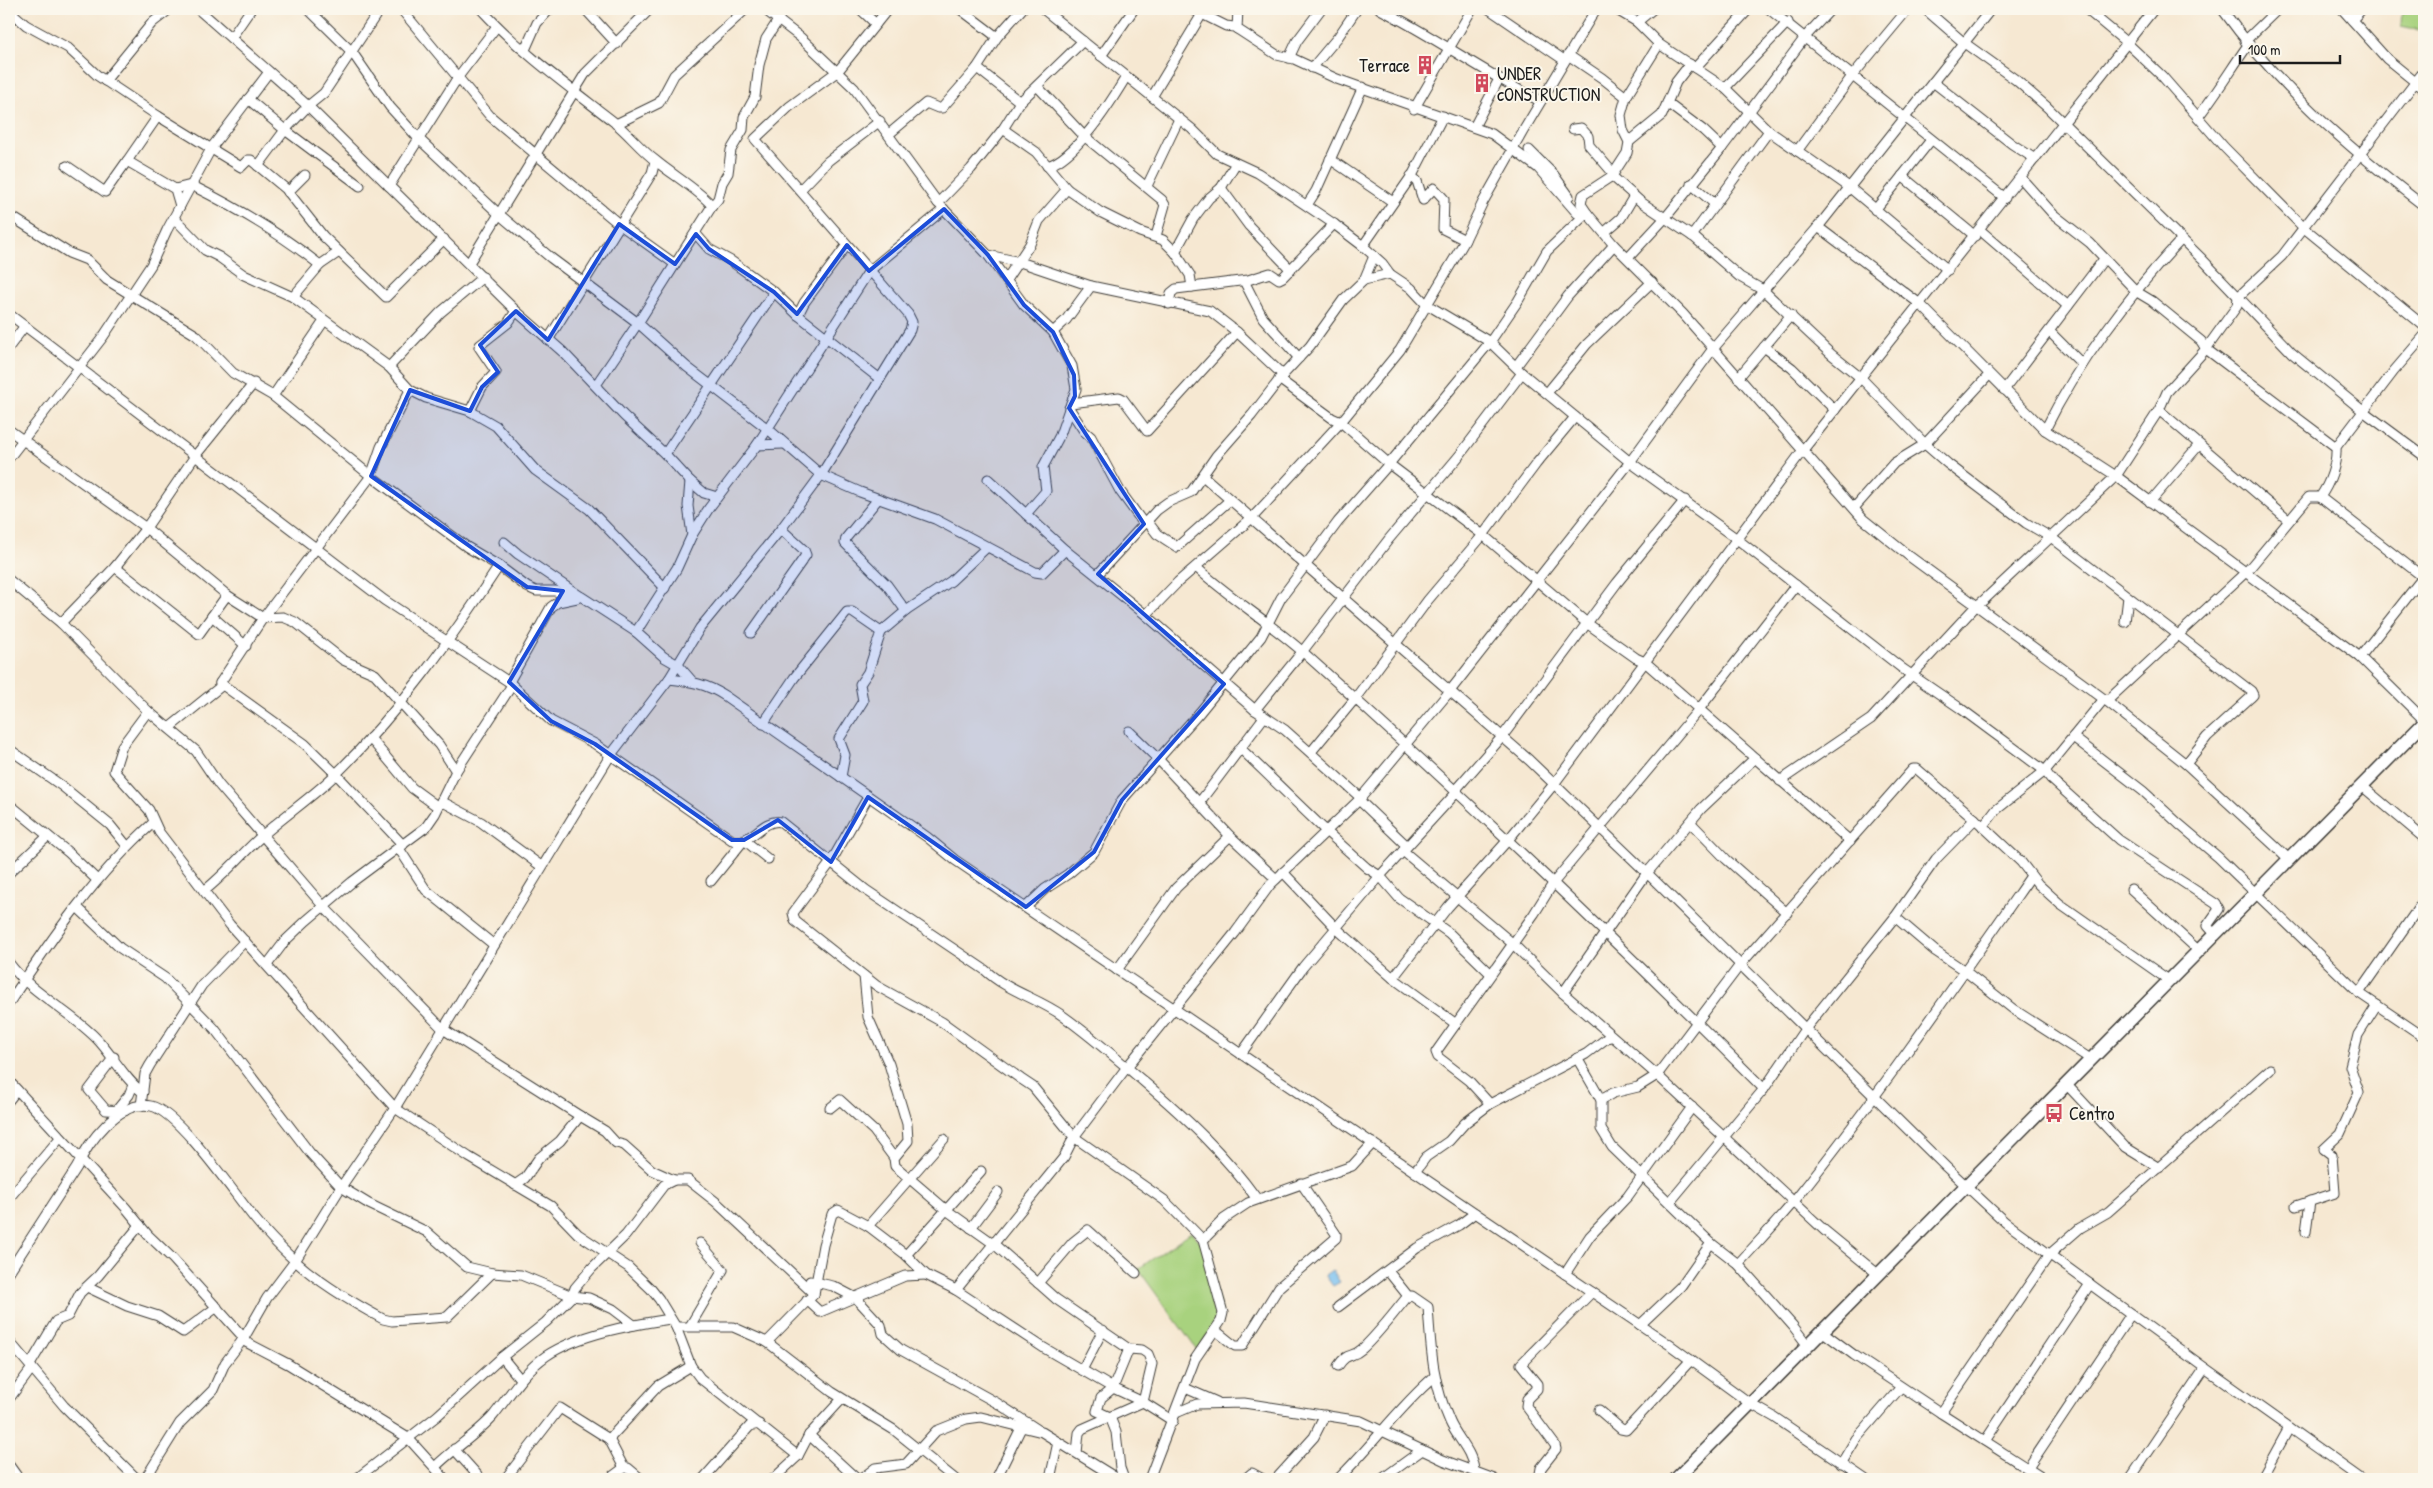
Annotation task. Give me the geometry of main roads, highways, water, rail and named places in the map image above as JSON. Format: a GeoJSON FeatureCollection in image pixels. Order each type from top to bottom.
{"type":"FeatureCollection","features":[{"type":"Feature","properties":{"kind":"highway"},"geometry":{"type":"LineString","coordinates":[[1682,1478],[1751,1404],[2170,982],[2424,721]]}},
{"type":"Feature","properties":{"kind":"water"},"geometry":{"type":"Polygon","coordinates":[[[1332,1270],[1340,1282],[1333,1286],[1325,1275],[1332,1270]]]}},
{"type":"Feature","properties":{"kind":"place","name":"Terrace"},"geometry":{"type":"Point","coordinates":[1425,65]}},
{"type":"Feature","properties":{"kind":"place","name":"UNDER cONSTRUCTION"},"geometry":{"type":"Point","coordinates":[1482,83]}},
{"type":"Feature","properties":{"kind":"place","name":"Centro"},"geometry":{"type":"Point","coordinates":[2054,1113]}}]}
